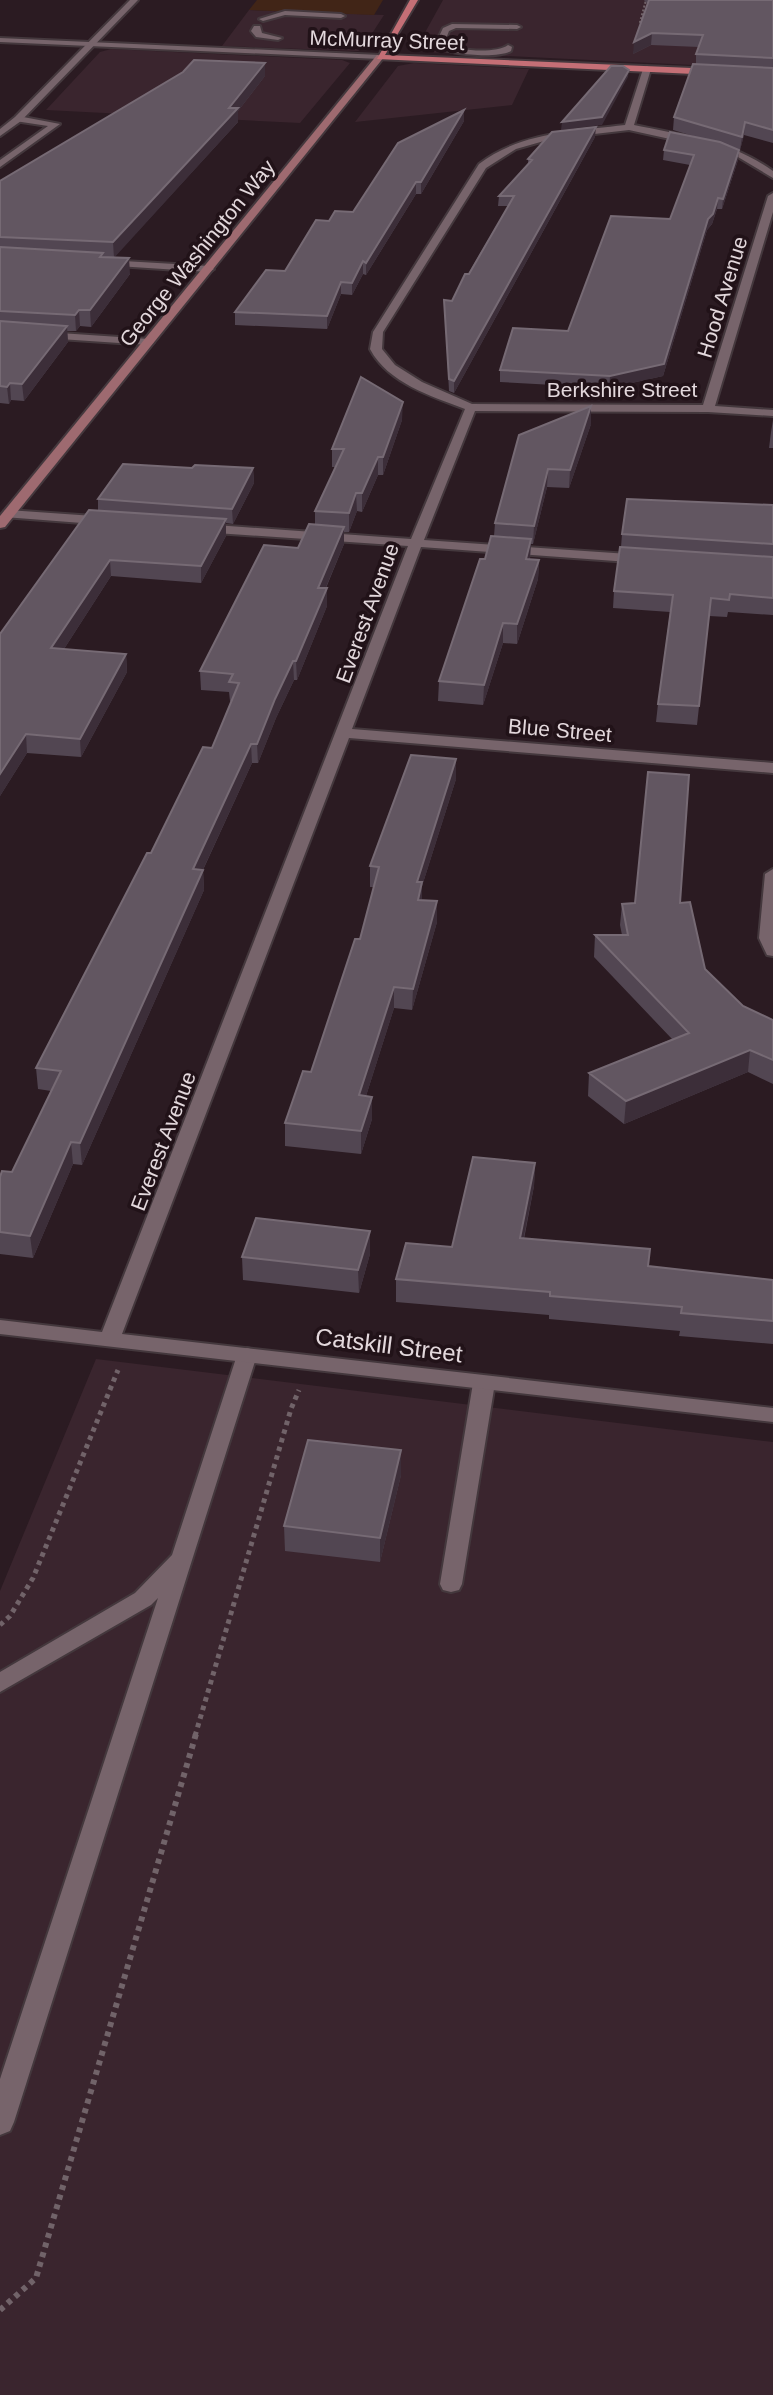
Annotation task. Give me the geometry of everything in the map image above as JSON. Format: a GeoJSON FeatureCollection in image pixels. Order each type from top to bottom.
{"type":"FeatureCollection","features":[{"type":"Feature","properties":{"kind":"main road","name":"George Washington Way"},"geometry":{"type":"LineString","coordinates":[[3,517],[209,269],[380,57],[414,0]]}},
{"type":"Feature","properties":{"kind":"main road","name":"McMurray Street"},"geometry":{"type":"LineString","coordinates":[[380,57],[731,73]]}},
{"type":"Feature","properties":{"kind":"street"},"geometry":{"type":"LineString","coordinates":[[0,133],[18,119],[134,0]]}},
{"type":"Feature","properties":{"kind":"street"},"geometry":{"type":"LineString","coordinates":[[263,19],[285,13],[341,16]]}},
{"type":"Feature","properties":{"kind":"street"},"geometry":{"type":"LineString","coordinates":[[508,47],[507,51],[501,52],[450,50],[439,45],[446,30],[455,26],[517,27]]}},
{"type":"Feature","properties":{"kind":"street"},"geometry":{"type":"LineString","coordinates":[[257,28],[255,31],[259,35],[278,37]]}},
{"type":"Feature","properties":{"kind":"street","name":"McMurray Street"},"geometry":{"type":"LineString","coordinates":[[0,40],[380,57]]}},
{"type":"Feature","properties":{"kind":"street"},"geometry":{"type":"LineString","coordinates":[[629,127],[647,69]]}},
{"type":"Feature","properties":{"kind":"street"},"geometry":{"type":"LineString","coordinates":[[0,164],[56,124],[18,119]]}},
{"type":"Feature","properties":{"kind":"street"},"geometry":{"type":"LineString","coordinates":[[471,407],[419,384],[383,362],[376,348],[378,332],[482,166],[492,157],[521,145],[629,127],[725,148],[761,165],[773,175]]}},
{"type":"Feature","properties":{"kind":"street","name":"Hood Avenue"},"geometry":{"type":"LineString","coordinates":[[708,409],[773,196]]}},
{"type":"Feature","properties":{"kind":"street"},"geometry":{"type":"LineString","coordinates":[[94,262],[209,269]]}},
{"type":"Feature","properties":{"kind":"street"},"geometry":{"type":"LineString","coordinates":[[0,332],[149,342]]}},
{"type":"Feature","properties":{"kind":"street","name":"Berkshire Street"},"geometry":{"type":"LineString","coordinates":[[471,407],[708,409],[773,413]]}},
{"type":"Feature","properties":{"kind":"street","name":"Everest Avenue"},"geometry":{"type":"LineString","coordinates":[[110,1339],[415,542],[471,407]]}},
{"type":"Feature","properties":{"kind":"street"},"geometry":{"type":"LineString","coordinates":[[3,517],[128,523]]}},
{"type":"Feature","properties":{"kind":"street"},"geometry":{"type":"LineString","coordinates":[[182,526],[663,560]]}},
{"type":"Feature","properties":{"kind":"street","name":"Blue Street"},"geometry":{"type":"LineString","coordinates":[[344,733],[773,768]]}},
{"type":"Feature","properties":{"kind":"street"},"geometry":{"type":"LineString","coordinates":[[773,874],[767,938],[773,951]]}},
{"type":"Feature","properties":{"kind":"street","name":"Catskill Street"},"geometry":{"type":"LineString","coordinates":[[0,1327],[773,1415]]}},
{"type":"Feature","properties":{"kind":"street"},"geometry":{"type":"LineString","coordinates":[[0,2122],[247,1355]]}},
{"type":"Feature","properties":{"kind":"street"},"geometry":{"type":"LineString","coordinates":[[451,1584],[484,1383]]}},
{"type":"Feature","properties":{"kind":"street"},"geometry":{"type":"LineString","coordinates":[[0,1684],[142,1599],[181,1559]]}},
{"type":"Feature","properties":{"kind":"path"},"geometry":{"type":"LineString","coordinates":[[646,0],[640,22],[650,23]]}},
{"type":"Feature","properties":{"kind":"path"},"geometry":{"type":"LineString","coordinates":[[0,1625],[10,1616],[33,1578],[120,1365]]}},
{"type":"Feature","properties":{"kind":"path"},"geometry":{"type":"LineString","coordinates":[[0,2310],[36,2278],[291,1409],[301,1386]]}},
{"type":"Feature","properties":{"kind":"shaded area"},"geometry":{"type":"Polygon","coordinates":[[[257,0],[383,0],[374,15],[249,10],[257,0]]]}},
{"type":"Feature","properties":{"kind":"shaded area"},"geometry":{"type":"Polygon","coordinates":[[[443,0],[773,0],[773,69],[425,52],[417,47],[443,0]]]}},
{"type":"Feature","properties":{"kind":"shaded area"},"geometry":{"type":"Polygon","coordinates":[[[249,10],[384,15],[358,51],[222,46],[249,10]]]}},
{"type":"Feature","properties":{"kind":"shaded area"},"geometry":{"type":"Polygon","coordinates":[[[111,49],[342,60],[350,63],[300,123],[46,110],[100,52],[111,49]]]}},
{"type":"Feature","properties":{"kind":"shaded area"},"geometry":{"type":"Polygon","coordinates":[[[414,63],[529,69],[512,105],[355,122],[398,66],[414,63]]]}},
{"type":"Feature","properties":{"kind":"shaded area"},"geometry":{"type":"Polygon","coordinates":[[[96,1359],[773,1442],[773,2395],[0,2395],[0,1591],[96,1359]]]}},
{"type":"Feature","properties":{"kind":"building"},"geometry":{"type":"Polygon","coordinates":[[[649,0],[773,0],[773,58],[696,54],[703,35],[652,33],[634,42],[649,0]]]}},
{"type":"Feature","properties":{"kind":"building"},"geometry":{"type":"Polygon","coordinates":[[[194,60],[265,63],[229,108],[238,108],[113,242],[0,237],[0,181],[183,72],[194,60]]]}},
{"type":"Feature","properties":{"kind":"building"},"geometry":{"type":"Polygon","coordinates":[[[693,64],[773,68],[773,130],[745,122],[742,137],[674,117],[693,64]]]}},
{"type":"Feature","properties":{"kind":"building"},"geometry":{"type":"Polygon","coordinates":[[[611,66],[623,66],[629,70],[602,117],[562,122],[611,66]]]}},
{"type":"Feature","properties":{"kind":"building"},"geometry":{"type":"Polygon","coordinates":[[[464,110],[421,182],[416,182],[366,263],[363,261],[352,283],[341,282],[327,316],[235,312],[266,270],[285,271],[316,220],[329,221],[335,211],[353,212],[398,143],[464,110]]]}},
{"type":"Feature","properties":{"kind":"building"},"geometry":{"type":"Polygon","coordinates":[[[596,127],[454,381],[449,379],[444,300],[452,301],[465,274],[469,274],[514,196],[499,196],[532,160],[528,159],[552,132],[596,127]]]}},
{"type":"Feature","properties":{"kind":"building"},"geometry":{"type":"Polygon","coordinates":[[[670,132],[720,142],[739,150],[723,199],[718,198],[713,214],[708,219],[664,364],[610,376],[500,370],[513,328],[568,331],[611,216],[670,219],[694,155],[664,150],[670,132]]]}},
{"type":"Feature","properties":{"kind":"building"},"geometry":{"type":"Polygon","coordinates":[[[0,247],[103,253],[100,257],[129,258],[90,310],[79,310],[75,315],[0,311],[0,247]]]}},
{"type":"Feature","properties":{"kind":"building"},"geometry":{"type":"Polygon","coordinates":[[[0,321],[67,326],[22,384],[10,383],[7,387],[0,386],[0,321]]]}},
{"type":"Feature","properties":{"kind":"building"},"geometry":{"type":"Polygon","coordinates":[[[361,377],[403,402],[383,457],[378,457],[362,493],[356,493],[349,513],[315,511],[344,449],[332,449],[361,377]]]}},
{"type":"Feature","properties":{"kind":"building"},"geometry":{"type":"Polygon","coordinates":[[[591,406],[570,470],[548,469],[534,526],[495,523],[519,435],[591,406]]]}},
{"type":"Feature","properties":{"kind":"building"},"geometry":{"type":"Polygon","coordinates":[[[123,464],[253,468],[232,509],[98,499],[123,464]]]}},
{"type":"Feature","properties":{"kind":"building"},"geometry":{"type":"Polygon","coordinates":[[[627,499],[773,505],[773,544],[622,534],[627,499]]]}},
{"type":"Feature","properties":{"kind":"building"},"geometry":{"type":"Polygon","coordinates":[[[89,510],[226,519],[201,566],[110,560],[51,648],[126,654],[80,739],[26,734],[0,774],[0,634],[89,510]]]}},
{"type":"Feature","properties":{"kind":"building"},"geometry":{"type":"Polygon","coordinates":[[[309,524],[344,527],[318,588],[327,588],[296,661],[293,661],[275,699],[257,744],[251,744],[193,869],[203,870],[80,1143],[71,1142],[30,1236],[0,1232],[2,1171],[12,1172],[61,1071],[36,1068],[147,853],[151,853],[203,747],[212,748],[239,683],[229,682],[233,674],[200,671],[264,545],[298,548],[309,524]]]}},
{"type":"Feature","properties":{"kind":"building"},"geometry":{"type":"Polygon","coordinates":[[[491,536],[531,539],[526,559],[539,560],[517,624],[503,623],[484,685],[439,681],[480,559],[485,559],[491,536]]]}},
{"type":"Feature","properties":{"kind":"building"},"geometry":{"type":"Polygon","coordinates":[[[620,547],[773,557],[773,598],[730,594],[729,600],[711,598],[699,706],[658,704],[673,595],[614,591],[620,547]]]}},
{"type":"Feature","properties":{"kind":"building"},"geometry":{"type":"Polygon","coordinates":[[[411,755],[456,759],[417,882],[422,882],[418,900],[437,901],[413,989],[394,987],[359,1095],[372,1097],[361,1131],[285,1123],[303,1071],[311,1072],[355,939],[360,939],[379,867],[370,866],[411,755]]]}},
{"type":"Feature","properties":{"kind":"building"},"geometry":{"type":"Polygon","coordinates":[[[648,772],[689,775],[680,903],[690,902],[705,969],[743,1006],[773,1020],[773,1060],[750,1050],[626,1101],[589,1073],[689,1033],[595,935],[628,935],[622,904],[635,903],[648,772]]]}},
{"type":"Feature","properties":{"kind":"building"},"geometry":{"type":"Polygon","coordinates":[[[473,1157],[535,1163],[520,1238],[650,1249],[648,1266],[773,1280],[773,1321],[681,1313],[682,1307],[550,1296],[550,1292],[396,1279],[406,1243],[452,1247],[473,1157]]]}},
{"type":"Feature","properties":{"kind":"building"},"geometry":{"type":"Polygon","coordinates":[[[256,1218],[370,1231],[358,1270],[242,1257],[256,1218]]]}},
{"type":"Feature","properties":{"kind":"building"},"geometry":{"type":"Polygon","coordinates":[[[308,1440],[401,1450],[380,1538],[284,1526],[308,1440]]]}}]}
